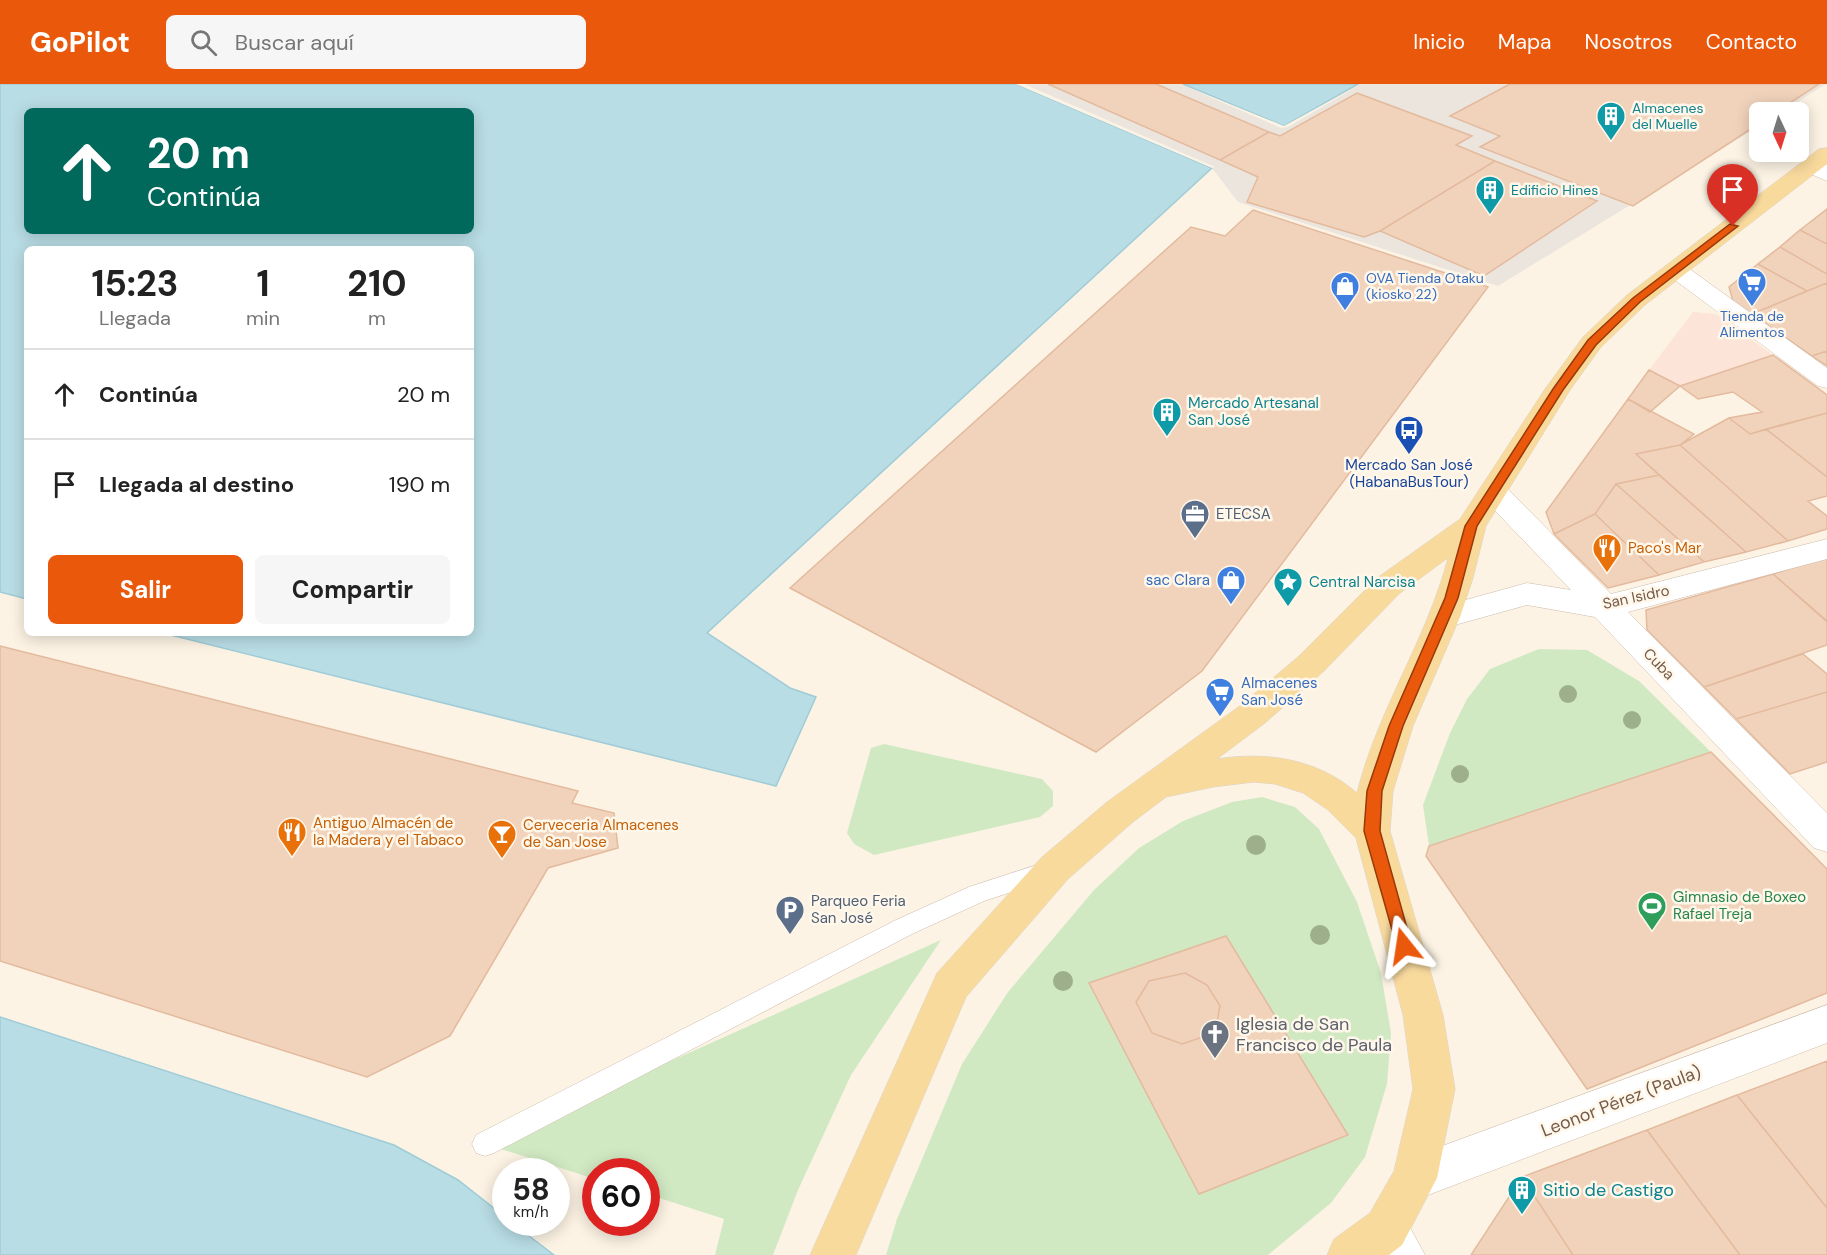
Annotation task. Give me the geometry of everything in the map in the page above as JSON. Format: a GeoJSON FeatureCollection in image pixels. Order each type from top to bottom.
{"type":"FeatureCollection","features":[{"type":"Feature","properties":{"kind":"main road"},"geometry":{"type":"LineString","coordinates":[[1350,1255],[1394,1242],[1415,1178],[1434,1089],[1423,1015],[1372,831],[1375,791],[1384,758],[1444,617],[1458,578],[1471,526],[1592,342],[1636,300],[1822,164]]}},
{"type":"Feature","properties":{"kind":"main road"},"geometry":{"type":"LineString","coordinates":[[833,1255],[951,986],[1055,868],[1120,812],[1253,714],[1311,664],[1388,586],[1471,526]]}},
{"type":"Feature","properties":{"kind":"main road"},"geometry":{"type":"LineString","coordinates":[[1154,787],[1251,766],[1284,772],[1317,784],[1337,797],[1372,831]]}},
{"type":"Feature","properties":{"kind":"street"},"geometry":{"type":"LineString","coordinates":[[1676,270],[1827,380]]}},
{"type":"Feature","properties":{"kind":"street","name":"Cuba"},"geometry":{"type":"LineString","coordinates":[[1493,491],[1827,837]]}},
{"type":"Feature","properties":{"kind":"street","name":"San Isidro"},"geometry":{"type":"LineString","coordinates":[[1444,617],[1527,594],[1604,607],[1827,549]]}},
{"type":"Feature","properties":{"kind":"street","name":"Leonor Pérez (Paula)"},"geometry":{"type":"LineString","coordinates":[[1415,1178],[1827,1024]]}},
{"type":"Feature","properties":{"kind":"lane"},"geometry":{"type":"LineString","coordinates":[[485,1144],[904,927],[977,894],[1055,868]]}},
{"type":"Feature","properties":{"kind":"shaded area"},"geometry":{"type":"Polygon","coordinates":[[[1016,84],[1183,84],[1284,126],[1358,84],[1826,84],[1797,102],[1749,102],[1749,132],[1498,286],[1238,202],[1212,168],[1016,84]]]}},
{"type":"Feature","properties":{"kind":"shaded area"},"geometry":{"type":"Polygon","coordinates":[[[1693,312],[1716,314],[1773,355],[1680,386],[1649,370],[1693,312]]]}},
{"type":"Feature","properties":{"kind":"green space"},"geometry":{"type":"Polygon","coordinates":[[[1539,649],[1587,650],[1639,681],[1711,752],[1429,846],[1423,805],[1450,733],[1467,699],[1490,669],[1539,649]]]}},
{"type":"Feature","properties":{"kind":"green space"},"geometry":{"type":"Polygon","coordinates":[[[884,744],[1042,779],[1053,791],[1053,806],[1040,817],[874,855],[854,844],[847,833],[871,748],[884,744]]]}},
{"type":"Feature","properties":{"kind":"green space"},"geometry":{"type":"Polygon","coordinates":[[[1262,797],[1295,807],[1319,829],[1357,902],[1381,973],[1391,1033],[1387,1084],[1365,1157],[1331,1203],[1268,1255],[886,1255],[897,1219],[962,1064],[1008,992],[1094,890],[1139,848],[1183,821],[1232,802],[1262,797]]]}},
{"type":"Feature","properties":{"kind":"green space"},"geometry":{"type":"Polygon","coordinates":[[[941,940],[851,1075],[798,1190],[773,1255],[715,1255],[724,1219],[660,1198],[660,1158],[582,1158],[582,1175],[570,1171],[570,1158],[529,1158],[485,1144],[941,940]]]}},
{"type":"Feature","properties":{"kind":"water"},"geometry":{"type":"Polygon","coordinates":[[[0,84],[1016,84],[1212,168],[707,633],[790,688],[816,697],[776,786],[175,636],[474,636],[474,246],[24,246],[24,598],[0,592],[0,84]]]}},
{"type":"Feature","properties":{"kind":"water"},"geometry":{"type":"Polygon","coordinates":[[[1183,84],[1358,84],[1284,126],[1183,84]]]}},
{"type":"Feature","properties":{"kind":"water"},"geometry":{"type":"Polygon","coordinates":[[[0,1017],[394,1145],[458,1180],[492,1207],[492,1236],[529,1236],[554,1255],[0,1255],[0,1017]]]}},
{"type":"Feature","properties":{"kind":"pier"},"geometry":{"type":"Polygon","coordinates":[[[1016,84],[1024,84],[1215,167],[1212,168],[1016,84]]]}},
{"type":"Feature","properties":{"kind":"pier"},"geometry":{"type":"Polygon","coordinates":[[[1180,84],[1284,126],[1361,84],[1288,127],[1281,128],[1180,84]]]}},
{"type":"Feature","properties":{"kind":"building"},"geometry":{"type":"Polygon","coordinates":[[[1048,84],[1156,84],[1269,132],[1220,160],[1048,84]]]}},
{"type":"Feature","properties":{"kind":"building","name":"Almacenes del Muelle"},"geometry":{"type":"Polygon","coordinates":[[[1510,84],[1819,84],[1791,102],[1749,102],[1749,130],[1633,206],[1480,147],[1500,136],[1450,116],[1510,84]]]}},
{"type":"Feature","properties":{"kind":"building"},"geometry":{"type":"Polygon","coordinates":[[[1357,93],[1472,136],[1456,145],[1495,161],[1380,231],[1364,237],[1247,202],[1258,177],[1220,160],[1269,132],[1280,136],[1357,93]]]}},
{"type":"Feature","properties":{"kind":"building","name":"Edificio Hines"},"geometry":{"type":"Polygon","coordinates":[[[1495,161],[1597,201],[1484,276],[1380,231],[1495,161]]]}},
{"type":"Feature","properties":{"kind":"building"},"geometry":{"type":"Polygon","coordinates":[[[1827,209],[1827,244],[1800,230],[1827,209]]]}},
{"type":"Feature","properties":{"kind":"building","name":"Mercado Artesanal San José"},"geometry":{"type":"Polygon","coordinates":[[[1253,210],[1488,287],[1202,671],[1096,752],[790,588],[1191,227],[1225,236],[1253,210]]]}},
{"type":"Feature","properties":{"kind":"building"},"geometry":{"type":"Polygon","coordinates":[[[1800,230],[1827,244],[1827,274],[1780,247],[1800,230]]]}},
{"type":"Feature","properties":{"kind":"building"},"geometry":{"type":"Polygon","coordinates":[[[1780,247],[1827,274],[1827,283],[1807,291],[1758,264],[1780,247]]]}},
{"type":"Feature","properties":{"kind":"building"},"geometry":{"type":"Polygon","coordinates":[[[1758,264],[1807,291],[1752,314],[1733,301],[1729,287],[1758,264]]]}},
{"type":"Feature","properties":{"kind":"building"},"geometry":{"type":"Polygon","coordinates":[[[1827,283],[1827,351],[1812,356],[1752,314],[1827,283]]]}},
{"type":"Feature","properties":{"kind":"building"},"geometry":{"type":"Polygon","coordinates":[[[1827,351],[1827,366],[1812,356],[1827,351]]]}},
{"type":"Feature","properties":{"kind":"building"},"geometry":{"type":"Polygon","coordinates":[[[1773,355],[1827,395],[1827,413],[1750,434],[1729,418],[1762,412],[1733,392],[1698,399],[1680,386],[1773,355]]]}},
{"type":"Feature","properties":{"kind":"building"},"geometry":{"type":"Polygon","coordinates":[[[1649,370],[1680,386],[1650,412],[1628,399],[1649,370]]]}},
{"type":"Feature","properties":{"kind":"building"},"geometry":{"type":"Polygon","coordinates":[[[1628,399],[1694,434],[1680,445],[1636,454],[1659,475],[1616,484],[1595,514],[1554,534],[1546,512],[1628,399]]]}},
{"type":"Feature","properties":{"kind":"building"},"geometry":{"type":"Polygon","coordinates":[[[1827,413],[1827,477],[1766,429],[1827,413]]]}},
{"type":"Feature","properties":{"kind":"building"},"geometry":{"type":"Polygon","coordinates":[[[1729,418],[1750,434],[1766,429],[1827,477],[1827,496],[1808,501],[1827,516],[1827,529],[1788,541],[1680,445],[1729,418]]]}},
{"type":"Feature","properties":{"kind":"building"},"geometry":{"type":"Polygon","coordinates":[[[1680,445],[1788,541],[1746,552],[1636,454],[1680,445]]]}},
{"type":"Feature","properties":{"kind":"building"},"geometry":{"type":"Polygon","coordinates":[[[1659,475],[1746,552],[1704,562],[1616,484],[1659,475]]]}},
{"type":"Feature","properties":{"kind":"building"},"geometry":{"type":"Polygon","coordinates":[[[1616,484],[1704,562],[1659,575],[1595,514],[1616,484]]]}},
{"type":"Feature","properties":{"kind":"building"},"geometry":{"type":"Polygon","coordinates":[[[1595,514],[1659,575],[1608,588],[1554,534],[1595,514]]]}},
{"type":"Feature","properties":{"kind":"building"},"geometry":{"type":"Polygon","coordinates":[[[1827,557],[1827,621],[1773,574],[1827,557]]]}},
{"type":"Feature","properties":{"kind":"building"},"geometry":{"type":"Polygon","coordinates":[[[1773,574],[1827,622],[1827,645],[1704,687],[1647,630],[1646,610],[1773,574]]]}},
{"type":"Feature","properties":{"kind":"building","name":"Antiguo Almacén de la Madera y el Tabaco"},"geometry":{"type":"Polygon","coordinates":[[[0,646],[578,791],[572,803],[614,813],[618,848],[548,868],[450,1036],[367,1077],[0,961],[0,646]]]}},
{"type":"Feature","properties":{"kind":"building"},"geometry":{"type":"Polygon","coordinates":[[[1803,654],[1827,674],[1827,692],[1736,719],[1704,687],[1803,654]]]}},
{"type":"Feature","properties":{"kind":"building"},"geometry":{"type":"Polygon","coordinates":[[[1827,692],[1827,762],[1790,774],[1736,719],[1827,692]]]}},
{"type":"Feature","properties":{"kind":"building","name":"Gimnasio de Boxeo Rafael Treja"},"geometry":{"type":"Polygon","coordinates":[[[1711,752],[1827,869],[1827,993],[1587,1089],[1426,856],[1429,846],[1711,752]]]}},
{"type":"Feature","properties":{"kind":"building","name":"Iglesia de San Francisco de Paula"},"geometry":{"type":"Polygon","coordinates":[[[1226,936],[1348,1135],[1199,1194],[1089,983],[1226,936]]]}},
{"type":"Feature","properties":{"kind":"building"},"geometry":{"type":"Polygon","coordinates":[[[1185,973],[1207,985],[1220,1006],[1215,1033],[1182,1044],[1152,1033],[1136,1002],[1149,981],[1185,973]]]}},
{"type":"Feature","properties":{"kind":"building"},"geometry":{"type":"Polygon","coordinates":[[[1827,1061],[1827,1208],[1737,1095],[1827,1061]]]}},
{"type":"Feature","properties":{"kind":"building"},"geometry":{"type":"Polygon","coordinates":[[[1737,1095],[1827,1208],[1827,1255],[1740,1255],[1647,1130],[1737,1095]]]}},
{"type":"Feature","properties":{"kind":"building"},"geometry":{"type":"Polygon","coordinates":[[[1647,1130],[1740,1255],[1573,1255],[1522,1177],[1647,1130]]]}},
{"type":"Feature","properties":{"kind":"building","name":"Sitio de Castigo"},"geometry":{"type":"Polygon","coordinates":[[[1522,1177],[1573,1255],[1471,1255],[1522,1177]]]}},
{"type":"Feature","properties":{"kind":"place","name":"Almacenes del Muelle"},"geometry":{"type":"Point","coordinates":[1611,142]}},
{"type":"Feature","properties":{"kind":"place","name":"Edificio Hines"},"geometry":{"type":"Point","coordinates":[1490,216]}},
{"type":"Feature","properties":{"kind":"place","name":"Tienda de Alimentos"},"geometry":{"type":"Point","coordinates":[1752,308]}},
{"type":"Feature","properties":{"kind":"place","name":"OVA Tienda Otaku (kiosko 22)"},"geometry":{"type":"Point","coordinates":[1345,312]}},
{"type":"Feature","properties":{"kind":"place","name":"Mercado Artesanal San José"},"geometry":{"type":"Point","coordinates":[1167,438]}},
{"type":"Feature","properties":{"kind":"place","name":"Mercado San José (HabanaBusTour)"},"geometry":{"type":"Point","coordinates":[1409,456]}},
{"type":"Feature","properties":{"kind":"place","name":"ETECSA"},"geometry":{"type":"Point","coordinates":[1195,540]}},
{"type":"Feature","properties":{"kind":"place","name":"Paco's Mar"},"geometry":{"type":"Point","coordinates":[1607,574]}},
{"type":"Feature","properties":{"kind":"place","name":"sac Clara"},"geometry":{"type":"Point","coordinates":[1231,606]}},
{"type":"Feature","properties":{"kind":"place","name":"Central Narcisa"},"geometry":{"type":"Point","coordinates":[1288,608]}},
{"type":"Feature","properties":{"kind":"place","name":"Almacenes San José"},"geometry":{"type":"Point","coordinates":[1220,718]}},
{"type":"Feature","properties":{"kind":"place","name":"Antiguo Almacén de la Madera y el Tabaco"},"geometry":{"type":"Point","coordinates":[292,858]}},
{"type":"Feature","properties":{"kind":"place","name":"Cerveceria Almacenes de San Jose"},"geometry":{"type":"Point","coordinates":[502,860]}},
{"type":"Feature","properties":{"kind":"place","name":"Gimnasio de Boxeo Rafael Treja"},"geometry":{"type":"Point","coordinates":[1652,932]}},
{"type":"Feature","properties":{"kind":"place","name":"Parqueo Feria San José"},"geometry":{"type":"Point","coordinates":[790,936]}},
{"type":"Feature","properties":{"kind":"place","name":"Iglesia de San Francisco de Paula"},"geometry":{"type":"Point","coordinates":[1215,1060]}},
{"type":"Feature","properties":{"kind":"place","name":"Sitio de Castigo"},"geometry":{"type":"Point","coordinates":[1522,1216]}},
{"type":"Feature","properties":{"kind":"route"},"geometry":{"type":"LineString","coordinates":[[1404,946],[1372,831],[1375,791],[1396,726],[1451,598],[1471,526],[1558,389],[1592,342],[1636,300],[1733,226]]}}]}
